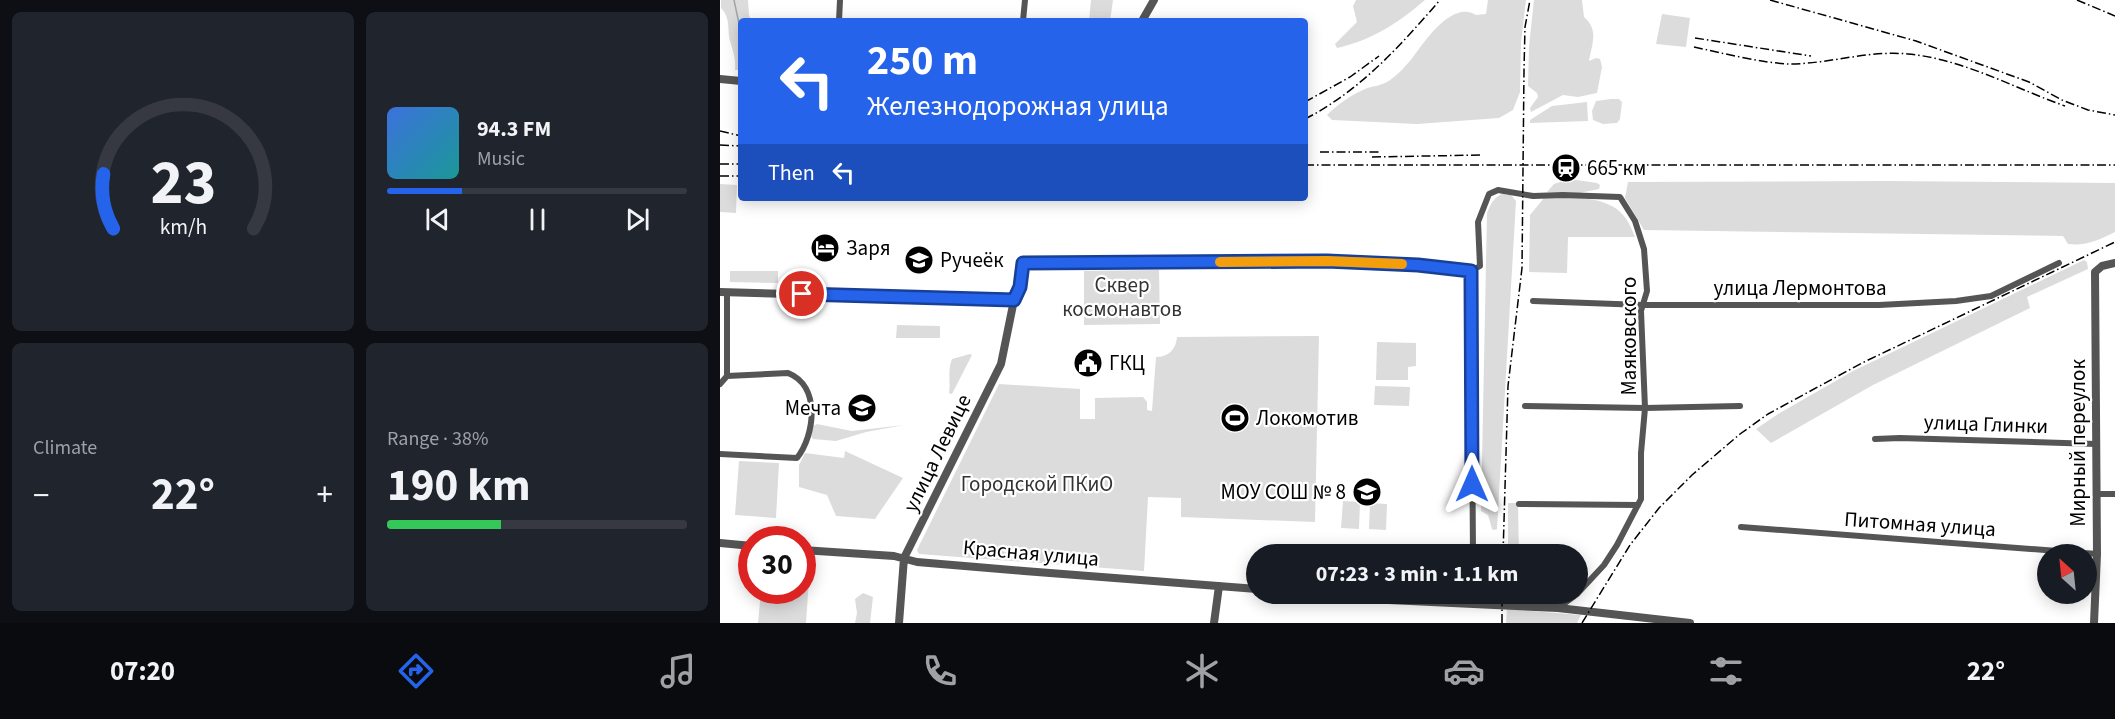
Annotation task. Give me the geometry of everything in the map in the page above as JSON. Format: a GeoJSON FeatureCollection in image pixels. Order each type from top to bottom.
{"type":"FeatureCollection","features":[{"type":"Feature","properties":{"kind":"street"},"geometry":{"type":"LineString","coordinates":[[839,18],[840,0]]}},
{"type":"Feature","properties":{"kind":"street"},"geometry":{"type":"LineString","coordinates":[[1023,18],[1025,0]]}},
{"type":"Feature","properties":{"kind":"street"},"geometry":{"type":"LineString","coordinates":[[1145,18],[1154,0]]}},
{"type":"Feature","properties":{"kind":"street"},"geometry":{"type":"LineString","coordinates":[[720,79],[738,81]]}},
{"type":"Feature","properties":{"kind":"street","name":"Маяковского"},"geometry":{"type":"LineString","coordinates":[[1471,271],[1480,266],[1478,222],[1489,194],[1497,190],[1533,196],[1620,197],[1635,220],[1644,249],[1647,291],[1641,311],[1645,408],[1641,453],[1641,499],[1604,566],[1588,583]]}},
{"type":"Feature","properties":{"kind":"street"},"geometry":{"type":"LineString","coordinates":[[727,376],[723,361],[727,303],[724,292],[1014,300],[1020,287],[1023,263],[1327,261],[1429,266],[1471,271],[1473,544]]}},
{"type":"Feature","properties":{"kind":"street","name":"улица Лермонтова"},"geometry":{"type":"LineString","coordinates":[[1533,300],[1643,305],[1879,305],[1956,301],[1991,296],[2059,263]]}},
{"type":"Feature","properties":{"kind":"street","name":"Мирный переулок"},"geometry":{"type":"LineString","coordinates":[[2097,544],[2095,272],[2102,266],[2115,263]]}},
{"type":"Feature","properties":{"kind":"street","name":"улица Левице"},"geometry":{"type":"LineString","coordinates":[[898,623],[904,558],[1001,364],[1014,300]]}},
{"type":"Feature","properties":{"kind":"street"},"geometry":{"type":"LineString","coordinates":[[720,384],[727,376],[788,373],[796,376],[812,401],[809,434],[797,458],[720,453]]}},
{"type":"Feature","properties":{"kind":"street"},"geometry":{"type":"LineString","coordinates":[[1525,406],[1645,408],[1740,406]]}},
{"type":"Feature","properties":{"kind":"street","name":"улица Глинки"},"geometry":{"type":"LineString","coordinates":[[1875,440],[1900,438],[2096,444]]}},
{"type":"Feature","properties":{"kind":"street"},"geometry":{"type":"LineString","coordinates":[[2097,494],[2115,494]]}},
{"type":"Feature","properties":{"kind":"street"},"geometry":{"type":"LineString","coordinates":[[1520,504],[1638,505]]}},
{"type":"Feature","properties":{"kind":"street","name":"Питомная улица"},"geometry":{"type":"LineString","coordinates":[[1741,527],[2037,549]]}},
{"type":"Feature","properties":{"kind":"street"},"geometry":{"type":"LineString","coordinates":[[720,543],[738,545]]}},
{"type":"Feature","properties":{"kind":"street","name":"Красная улица"},"geometry":{"type":"LineString","coordinates":[[816,550],[904,558],[927,563],[1246,588]]}},
{"type":"Feature","properties":{"kind":"street"},"geometry":{"type":"LineString","coordinates":[[1214,623],[1219,586]]}},
{"type":"Feature","properties":{"kind":"street"},"geometry":{"type":"LineString","coordinates":[[1470,604],[1558,608],[1690,623]]}},
{"type":"Feature","properties":{"kind":"street","name":"Маяковского"},"geometry":{"type":"LineString","coordinates":[[1558,608],[1563,604]]}},
{"type":"Feature","properties":{"kind":"street","name":"Мирный переулок"},"geometry":{"type":"LineString","coordinates":[[2094,623],[2095,604]]}},
{"type":"Feature","properties":{"kind":"green space"},"geometry":{"type":"Polygon","coordinates":[[[721,0],[748,0],[750,18],[738,18],[738,70],[735,70],[735,58],[727,20],[721,8],[721,0]]]}},
{"type":"Feature","properties":{"kind":"green space"},"geometry":{"type":"Polygon","coordinates":[[[1091,0],[1113,0],[1110,18],[1089,18],[1091,0]]]}},
{"type":"Feature","properties":{"kind":"green space"},"geometry":{"type":"Polygon","coordinates":[[[1356,0],[1425,0],[1384,30],[1361,41],[1337,48],[1335,44],[1357,22],[1353,6],[1356,0]]]}},
{"type":"Feature","properties":{"kind":"green space"},"geometry":{"type":"Polygon","coordinates":[[[1488,0],[1526,0],[1521,42],[1520,92],[1513,110],[1499,118],[1417,124],[1332,120],[1327,115],[1355,94],[1394,77],[1408,64],[1440,24],[1449,17],[1467,12],[1476,15],[1486,14],[1488,0]]]}},
{"type":"Feature","properties":{"kind":"green space"},"geometry":{"type":"Polygon","coordinates":[[[1534,0],[1582,0],[1584,17],[1593,32],[1589,61],[1600,59],[1602,67],[1597,93],[1578,97],[1563,95],[1531,112],[1530,108],[1538,97],[1537,93],[1528,86],[1534,0]]]}},
{"type":"Feature","properties":{"kind":"green space"},"geometry":{"type":"Polygon","coordinates":[[[1662,14],[1690,18],[1686,47],[1656,44],[1662,14]]]}},
{"type":"Feature","properties":{"kind":"green space"},"geometry":{"type":"Polygon","coordinates":[[[1619,99],[1622,102],[1620,119],[1617,123],[1603,124],[1593,120],[1592,111],[1596,101],[1619,99]]]}},
{"type":"Feature","properties":{"kind":"green space"},"geometry":{"type":"Polygon","coordinates":[[[1587,102],[1588,121],[1530,123],[1530,120],[1552,106],[1587,102]]]}},
{"type":"Feature","properties":{"kind":"green space"},"geometry":{"type":"Polygon","coordinates":[[[1570,179],[1597,183],[1600,185],[1599,189],[1579,193],[1547,192],[1554,184],[1570,179]]]}},
{"type":"Feature","properties":{"kind":"green space"},"geometry":{"type":"Polygon","coordinates":[[[1628,182],[2115,183],[2115,232],[2093,242],[2068,244],[2063,236],[1644,230],[1625,198],[1628,182]]]}},
{"type":"Feature","properties":{"kind":"green space"},"geometry":{"type":"Polygon","coordinates":[[[720,184],[737,185],[736,213],[720,212],[720,184]]]}},
{"type":"Feature","properties":{"kind":"green space"},"geometry":{"type":"Polygon","coordinates":[[[1502,194],[1511,195],[1516,201],[1497,529],[1494,530],[1488,515],[1481,511],[1487,213],[1494,199],[1502,194]]]}},
{"type":"Feature","properties":{"kind":"green space"},"geometry":{"type":"Polygon","coordinates":[[[1544,198],[1587,199],[1608,204],[1624,216],[1635,237],[1568,237],[1567,273],[1529,272],[1530,215],[1544,198]]]}},
{"type":"Feature","properties":{"kind":"green space"},"geometry":{"type":"Polygon","coordinates":[[[2084,260],[2087,262],[2088,269],[2027,297],[2030,308],[1873,385],[1771,443],[1756,429],[1853,371],[2084,260]]]}},
{"type":"Feature","properties":{"kind":"green space","name":"Сквер космонавтов"},"geometry":{"type":"Polygon","coordinates":[[[1159,270],[1160,324],[1084,325],[1084,271],[1159,270]]]}},
{"type":"Feature","properties":{"kind":"green space"},"geometry":{"type":"Polygon","coordinates":[[[730,271],[778,271],[778,283],[730,282],[730,271]]]}},
{"type":"Feature","properties":{"kind":"green space"},"geometry":{"type":"Polygon","coordinates":[[[897,325],[940,326],[940,338],[896,338],[897,325]]]}},
{"type":"Feature","properties":{"kind":"green space","name":"Городской ПКиО"},"geometry":{"type":"Polygon","coordinates":[[[1319,336],[1315,522],[1181,517],[1181,498],[1148,497],[1144,571],[919,554],[917,550],[999,384],[1080,389],[1080,419],[1095,419],[1095,398],[1143,397],[1147,402],[1147,410],[1152,411],[1156,357],[1165,356],[1171,352],[1177,337],[1319,336]]]}},
{"type":"Feature","properties":{"kind":"green space"},"geometry":{"type":"Polygon","coordinates":[[[1377,342],[1416,343],[1416,366],[1408,367],[1408,380],[1376,380],[1377,342]]]}},
{"type":"Feature","properties":{"kind":"green space"},"geometry":{"type":"Polygon","coordinates":[[[972,355],[952,394],[949,393],[952,359],[972,355]]]}},
{"type":"Feature","properties":{"kind":"green space"},"geometry":{"type":"Polygon","coordinates":[[[1375,386],[1410,387],[1409,406],[1374,405],[1375,386]]]}},
{"type":"Feature","properties":{"kind":"green space"},"geometry":{"type":"Polygon","coordinates":[[[817,424],[852,431],[904,425],[866,432],[836,441],[813,439],[811,436],[813,426],[817,424]]]}},
{"type":"Feature","properties":{"kind":"green space"},"geometry":{"type":"Polygon","coordinates":[[[845,451],[903,478],[875,519],[836,516],[827,495],[799,487],[799,465],[805,453],[844,458],[845,451]]]}},
{"type":"Feature","properties":{"kind":"green space"},"geometry":{"type":"Polygon","coordinates":[[[739,461],[779,463],[776,518],[735,515],[739,461]]]}},
{"type":"Feature","properties":{"kind":"green space"},"geometry":{"type":"Polygon","coordinates":[[[1343,501],[1360,502],[1359,529],[1341,528],[1343,501]]]}},
{"type":"Feature","properties":{"kind":"green space"},"geometry":{"type":"Polygon","coordinates":[[[1370,503],[1387,504],[1386,530],[1369,529],[1370,503]]]}},
{"type":"Feature","properties":{"kind":"green space"},"geometry":{"type":"Polygon","coordinates":[[[1508,503],[1518,503],[1519,544],[1508,544],[1508,503]]]}},
{"type":"Feature","properties":{"kind":"green space"},"geometry":{"type":"Polygon","coordinates":[[[863,593],[873,597],[870,623],[855,623],[857,613],[855,599],[863,593]]]}},
{"type":"Feature","properties":{"kind":"green space"},"geometry":{"type":"Polygon","coordinates":[[[760,604],[807,604],[806,623],[758,623],[760,604]]]}},
{"type":"Feature","properties":{"kind":"green space"},"geometry":{"type":"Polygon","coordinates":[[[1507,609],[1581,615],[1577,623],[1506,623],[1507,609]]]}},
{"type":"Feature","properties":{"kind":"waterway"},"geometry":{"type":"LineString","coordinates":[[734,0],[738,19]]}},
{"type":"Feature","properties":{"kind":"railway"},"geometry":{"type":"LineString","coordinates":[[1308,117],[1344,95],[1378,66],[1440,0]]}},
{"type":"Feature","properties":{"kind":"railway"},"geometry":{"type":"LineString","coordinates":[[1503,544],[1508,386],[1522,268],[1525,27],[1530,0]]}},
{"type":"Feature","properties":{"kind":"railway"},"geometry":{"type":"LineString","coordinates":[[1770,0],[1916,41],[2029,82],[2062,100],[2088,110],[2115,115]]}},
{"type":"Feature","properties":{"kind":"railway"},"geometry":{"type":"LineString","coordinates":[[2077,0],[2115,16]]}},
{"type":"Feature","properties":{"kind":"railway"},"geometry":{"type":"LineString","coordinates":[[1695,38],[1811,56]]}},
{"type":"Feature","properties":{"kind":"railway"},"geometry":{"type":"LineString","coordinates":[[1694,47],[1754,60],[1789,64],[1893,53],[1928,57],[1988,75],[2065,106]]}},
{"type":"Feature","properties":{"kind":"railway"},"geometry":{"type":"LineString","coordinates":[[1308,100],[1350,77],[1379,56]]}},
{"type":"Feature","properties":{"kind":"railway"},"geometry":{"type":"LineString","coordinates":[[720,131],[738,135]]}},
{"type":"Feature","properties":{"kind":"railway"},"geometry":{"type":"LineString","coordinates":[[720,145],[738,146]]}},
{"type":"Feature","properties":{"kind":"railway"},"geometry":{"type":"LineString","coordinates":[[1320,152],[1381,152]]}},
{"type":"Feature","properties":{"kind":"railway"},"geometry":{"type":"LineString","coordinates":[[1372,157],[1483,155]]}},
{"type":"Feature","properties":{"kind":"railway"},"geometry":{"type":"LineString","coordinates":[[720,164],[738,164]]}},
{"type":"Feature","properties":{"kind":"railway"},"geometry":{"type":"LineString","coordinates":[[1308,165],[2115,165]]}},
{"type":"Feature","properties":{"kind":"railway"},"geometry":{"type":"LineString","coordinates":[[720,176],[738,176]]}},
{"type":"Feature","properties":{"kind":"railway"},"geometry":{"type":"LineString","coordinates":[[1582,623],[1630,545],[1659,508],[1692,475],[1740,434],[1768,414],[1862,363],[2115,242]]}},
{"type":"Feature","properties":{"kind":"railway"},"geometry":{"type":"LineString","coordinates":[[1502,604],[1502,623]]}},
{"type":"Feature","properties":{"kind":"slow traffic"},"geometry":{"type":"LineString","coordinates":[[1220,262],[1327,261],[1402,264]]}},
{"type":"Feature","properties":{"kind":"place","name":"665 км"},"geometry":{"type":"Point","coordinates":[1566,168]}},
{"type":"Feature","properties":{"kind":"place","name":"Заря"},"geometry":{"type":"Point","coordinates":[825,248]}},
{"type":"Feature","properties":{"kind":"place","name":"Ручеёк"},"geometry":{"type":"Point","coordinates":[919,260]}},
{"type":"Feature","properties":{"kind":"place","name":"ГКЦ"},"geometry":{"type":"Point","coordinates":[1088,363]}},
{"type":"Feature","properties":{"kind":"place","name":"Мечта"},"geometry":{"type":"Point","coordinates":[862,408]}},
{"type":"Feature","properties":{"kind":"place","name":"Локомотив"},"geometry":{"type":"Point","coordinates":[1235,418]}},
{"type":"Feature","properties":{"kind":"place","name":"МОУ СОШ № 8"},"geometry":{"type":"Point","coordinates":[1367,492]}},
{"type":"Feature","properties":{"kind":"route"},"geometry":{"type":"LineString","coordinates":[[802,294],[1014,300],[1020,287],[1023,263],[1327,261],[1418,265],[1471,271],[1472,484]]}}]}
